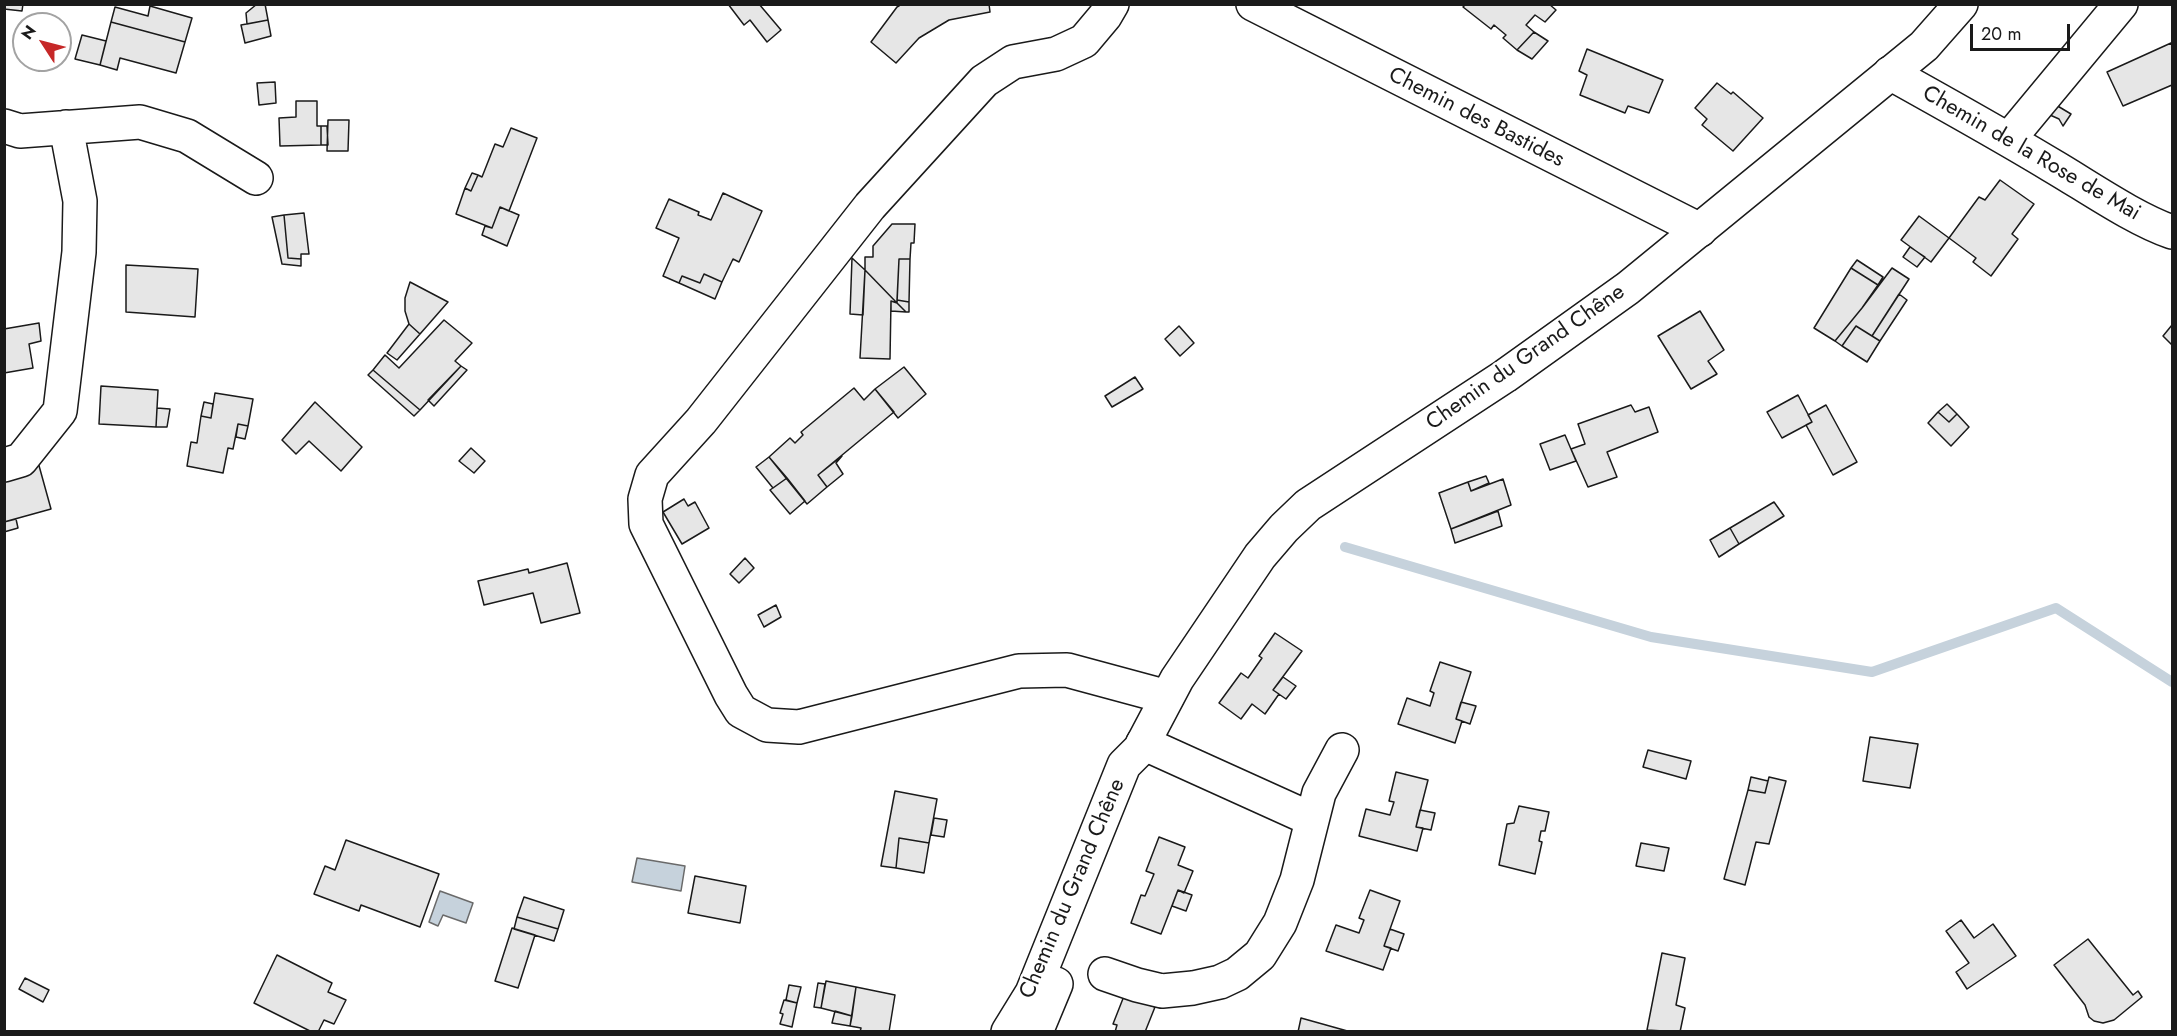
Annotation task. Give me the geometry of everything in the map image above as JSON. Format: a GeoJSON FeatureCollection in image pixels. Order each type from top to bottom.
{"type":"FeatureCollection","features":[{"type":"Feature","properties":{"kind":"main road"},"geometry":{"type":"LineString","coordinates":[[1112,4],[1084,41],[1056,54],[1013,62],[984,81],[870,206],[701,421],[652,476],[645,499],[646,524],[730,695],[741,711],[767,725],[799,727],[1019,671],[1067,670],[1167,697]]}},
{"type":"Feature","properties":{"kind":"main road","name":"Chemin des Bastides"},"geometry":{"type":"LineString","coordinates":[[1253,4],[1700,231]]}},
{"type":"Feature","properties":{"kind":"main road","name":"Chemin du Grand Chêne"},"geometry":{"type":"LineString","coordinates":[[1008,1032],[1032,993],[1124,765],[1142,746],[1177,679],[1260,556],[1284,528],[1308,505],[1504,376],[1628,288],[1924,46],[1961,4]]}},
{"type":"Feature","properties":{"kind":"main road"},"geometry":{"type":"LineString","coordinates":[[2009,139],[2121,4]]}},
{"type":"Feature","properties":{"kind":"main road","name":"Chemin de la Rose de Mai"},"geometry":{"type":"LineString","coordinates":[[1890,73],[2009,139],[2107,198],[2172,232]]}},
{"type":"Feature","properties":{"kind":"main road"},"geometry":{"type":"LineString","coordinates":[[4,126],[20,131],[140,122],[188,136],[256,178]]}},
{"type":"Feature","properties":{"kind":"main road"},"geometry":{"type":"LineString","coordinates":[[4,465],[21,460],[60,411],[79,252],[80,201],[66,127]]}},
{"type":"Feature","properties":{"kind":"main road"},"geometry":{"type":"LineString","coordinates":[[1142,746],[1311,819]]}},
{"type":"Feature","properties":{"kind":"main road","name":"Chemin du Grand Chêne"},"geometry":{"type":"LineString","coordinates":[[1036,1032],[1052,996],[1141,761],[1142,746]]}},
{"type":"Feature","properties":{"kind":"main road"},"geometry":{"type":"LineString","coordinates":[[1105,974],[1162,991],[1220,982],[1237,974],[1260,954],[1280,923],[1298,880],[1319,793],[1342,750]]}},
{"type":"Feature","properties":{"kind":"shaded area"},"geometry":{"type":"Polygon","coordinates":[[[637,858],[685,866],[681,891],[632,882],[637,858]]]}},
{"type":"Feature","properties":{"kind":"shaded area"},"geometry":{"type":"Polygon","coordinates":[[[440,891],[473,903],[466,923],[443,915],[438,926],[429,922],[440,891]]]}},
{"type":"Feature","properties":{"kind":"building"},"geometry":{"type":"Polygon","coordinates":[[[4,4],[23,4],[22,11],[4,9],[4,4]]]}},
{"type":"Feature","properties":{"kind":"building"},"geometry":{"type":"Polygon","coordinates":[[[257,4],[265,4],[268,20],[247,24],[246,13],[257,4]]]}},
{"type":"Feature","properties":{"kind":"building"},"geometry":{"type":"Polygon","coordinates":[[[728,4],[759,4],[781,30],[767,42],[750,20],[744,25],[728,4]]]}},
{"type":"Feature","properties":{"kind":"building"},"geometry":{"type":"Polygon","coordinates":[[[902,4],[989,4],[990,12],[949,20],[919,38],[896,63],[871,42],[897,7],[902,4]]]}},
{"type":"Feature","properties":{"kind":"building"},"geometry":{"type":"Polygon","coordinates":[[[1466,4],[1549,4],[1556,10],[1545,22],[1535,15],[1526,25],[1534,32],[1517,50],[1503,38],[1506,35],[1494,25],[1491,29],[1463,7],[1466,4]]]}},
{"type":"Feature","properties":{"kind":"building"},"geometry":{"type":"Polygon","coordinates":[[[150,6],[192,18],[185,42],[111,22],[115,7],[148,16],[150,6]]]}},
{"type":"Feature","properties":{"kind":"building"},"geometry":{"type":"Polygon","coordinates":[[[268,20],[271,36],[245,43],[241,25],[268,20]]]}},
{"type":"Feature","properties":{"kind":"building"},"geometry":{"type":"Polygon","coordinates":[[[111,22],[185,42],[176,73],[120,58],[117,70],[100,65],[111,22]]]}},
{"type":"Feature","properties":{"kind":"building"},"geometry":{"type":"Polygon","coordinates":[[[1534,32],[1548,41],[1532,59],[1517,50],[1534,32]]]}},
{"type":"Feature","properties":{"kind":"building"},"geometry":{"type":"Polygon","coordinates":[[[82,35],[106,41],[100,65],[75,59],[82,35]]]}},
{"type":"Feature","properties":{"kind":"building"},"geometry":{"type":"Polygon","coordinates":[[[2171,43],[2172,85],[2123,106],[2107,72],[2171,43]]]}},
{"type":"Feature","properties":{"kind":"building"},"geometry":{"type":"Polygon","coordinates":[[[1587,49],[1663,80],[1649,113],[1628,106],[1625,113],[1580,95],[1587,75],[1579,71],[1587,49]]]}},
{"type":"Feature","properties":{"kind":"building"},"geometry":{"type":"Polygon","coordinates":[[[275,82],[276,103],[259,105],[257,83],[275,82]]]}},
{"type":"Feature","properties":{"kind":"building"},"geometry":{"type":"Polygon","coordinates":[[[1717,83],[1731,94],[1733,92],[1763,118],[1733,151],[1702,125],[1707,119],[1695,108],[1717,83]]]}},
{"type":"Feature","properties":{"kind":"building"},"geometry":{"type":"Polygon","coordinates":[[[296,101],[317,101],[317,126],[321,126],[321,145],[280,146],[279,118],[296,117],[296,101]]]}},
{"type":"Feature","properties":{"kind":"building"},"geometry":{"type":"Polygon","coordinates":[[[2056,105],[2071,114],[2063,126],[2059,119],[2050,115],[2056,105]]]}},
{"type":"Feature","properties":{"kind":"building"},"geometry":{"type":"Polygon","coordinates":[[[328,120],[349,120],[348,151],[327,151],[328,120]]]}},
{"type":"Feature","properties":{"kind":"building"},"geometry":{"type":"Polygon","coordinates":[[[321,126],[327,126],[328,145],[321,145],[321,126]]]}},
{"type":"Feature","properties":{"kind":"building"},"geometry":{"type":"Polygon","coordinates":[[[511,128],[537,138],[509,211],[500,207],[492,228],[456,214],[465,188],[471,191],[478,175],[482,177],[495,144],[503,147],[511,128]]]}},
{"type":"Feature","properties":{"kind":"building"},"geometry":{"type":"Polygon","coordinates":[[[472,173],[478,175],[471,191],[465,188],[472,173]]]}},
{"type":"Feature","properties":{"kind":"building"},"geometry":{"type":"Polygon","coordinates":[[[2000,180],[2034,204],[2012,234],[2018,239],[1991,276],[1973,262],[1976,258],[1949,238],[1979,197],[1985,200],[2000,180]]]}},
{"type":"Feature","properties":{"kind":"building"},"geometry":{"type":"Polygon","coordinates":[[[723,193],[762,211],[739,262],[733,259],[722,282],[704,274],[700,283],[682,276],[679,283],[663,276],[679,238],[656,228],[669,199],[711,220],[723,193]]]}},
{"type":"Feature","properties":{"kind":"building"},"geometry":{"type":"Polygon","coordinates":[[[500,207],[519,215],[507,246],[482,235],[485,226],[492,228],[500,207]]]}},
{"type":"Feature","properties":{"kind":"building"},"geometry":{"type":"Polygon","coordinates":[[[304,213],[309,254],[301,254],[301,259],[288,258],[284,215],[304,213]]]}},
{"type":"Feature","properties":{"kind":"building"},"geometry":{"type":"Polygon","coordinates":[[[284,215],[288,258],[301,259],[301,266],[282,264],[272,217],[284,215]]]}},
{"type":"Feature","properties":{"kind":"building"},"geometry":{"type":"Polygon","coordinates":[[[1919,216],[1949,238],[1931,262],[1901,240],[1919,216]]]}},
{"type":"Feature","properties":{"kind":"building"},"geometry":{"type":"Polygon","coordinates":[[[892,224],[915,224],[910,259],[899,259],[897,303],[865,270],[865,257],[873,257],[873,246],[892,224]]]}},
{"type":"Feature","properties":{"kind":"building"},"geometry":{"type":"Polygon","coordinates":[[[1910,247],[1925,257],[1917,267],[1903,257],[1910,247]]]}},
{"type":"Feature","properties":{"kind":"building"},"geometry":{"type":"Polygon","coordinates":[[[852,258],[865,270],[863,315],[850,314],[852,258]]]}},
{"type":"Feature","properties":{"kind":"building"},"geometry":{"type":"Polygon","coordinates":[[[899,259],[910,259],[909,302],[897,300],[899,259]]]}},
{"type":"Feature","properties":{"kind":"building"},"geometry":{"type":"Polygon","coordinates":[[[1857,260],[1883,277],[1878,285],[1851,268],[1857,260]]]}},
{"type":"Feature","properties":{"kind":"building"},"geometry":{"type":"Polygon","coordinates":[[[126,265],[198,269],[195,317],[126,312],[126,265]]]}},
{"type":"Feature","properties":{"kind":"building"},"geometry":{"type":"Polygon","coordinates":[[[1851,268],[1878,285],[1835,341],[1814,328],[1851,268]]]}},
{"type":"Feature","properties":{"kind":"building"},"geometry":{"type":"Polygon","coordinates":[[[1892,268],[1909,279],[1872,336],[1856,326],[1842,346],[1835,341],[1892,268]]]}},
{"type":"Feature","properties":{"kind":"building"},"geometry":{"type":"Polygon","coordinates":[[[865,270],[897,303],[891,301],[890,359],[860,358],[865,270]]]}},
{"type":"Feature","properties":{"kind":"building"},"geometry":{"type":"Polygon","coordinates":[[[704,274],[722,282],[715,299],[679,283],[682,276],[700,283],[704,274]]]}},
{"type":"Feature","properties":{"kind":"building"},"geometry":{"type":"Polygon","coordinates":[[[410,282],[448,302],[420,334],[409,324],[405,311],[405,298],[410,282]]]}},
{"type":"Feature","properties":{"kind":"building"},"geometry":{"type":"Polygon","coordinates":[[[1899,294],[1907,300],[1880,341],[1872,336],[1899,294]]]}},
{"type":"Feature","properties":{"kind":"building"},"geometry":{"type":"Polygon","coordinates":[[[897,300],[909,302],[909,312],[897,303],[897,300]]]}},
{"type":"Feature","properties":{"kind":"building"},"geometry":{"type":"Polygon","coordinates":[[[891,301],[897,303],[906,312],[891,311],[891,301]]]}},
{"type":"Feature","properties":{"kind":"building"},"geometry":{"type":"Polygon","coordinates":[[[1700,311],[1724,350],[1708,361],[1717,374],[1691,389],[1658,336],[1700,311]]]}},
{"type":"Feature","properties":{"kind":"building"},"geometry":{"type":"Polygon","coordinates":[[[444,320],[472,343],[455,361],[461,366],[420,410],[373,370],[385,355],[399,368],[444,320]]]}},
{"type":"Feature","properties":{"kind":"building"},"geometry":{"type":"Polygon","coordinates":[[[39,323],[41,341],[29,344],[33,368],[4,373],[4,329],[39,323]]]}},
{"type":"Feature","properties":{"kind":"building"},"geometry":{"type":"Polygon","coordinates":[[[409,324],[420,334],[397,360],[387,353],[409,324]]]}},
{"type":"Feature","properties":{"kind":"building"},"geometry":{"type":"Polygon","coordinates":[[[2172,325],[2172,345],[2163,336],[2172,325]]]}},
{"type":"Feature","properties":{"kind":"building"},"geometry":{"type":"Polygon","coordinates":[[[1179,326],[1194,343],[1180,356],[1165,339],[1179,326]]]}},
{"type":"Feature","properties":{"kind":"building"},"geometry":{"type":"Polygon","coordinates":[[[1856,326],[1880,341],[1867,362],[1842,346],[1856,326]]]}},
{"type":"Feature","properties":{"kind":"building"},"geometry":{"type":"Polygon","coordinates":[[[461,366],[467,370],[434,406],[428,400],[461,366]]]}},
{"type":"Feature","properties":{"kind":"building"},"geometry":{"type":"Polygon","coordinates":[[[904,367],[926,394],[898,418],[875,389],[904,367]]]}},
{"type":"Feature","properties":{"kind":"building"},"geometry":{"type":"Polygon","coordinates":[[[373,370],[420,410],[414,416],[368,375],[373,370]]]}},
{"type":"Feature","properties":{"kind":"building"},"geometry":{"type":"Polygon","coordinates":[[[1135,377],[1143,389],[1112,407],[1105,396],[1135,377]]]}},
{"type":"Feature","properties":{"kind":"building"},"geometry":{"type":"Polygon","coordinates":[[[101,386],[158,390],[156,427],[99,424],[101,386]]]}},
{"type":"Feature","properties":{"kind":"building"},"geometry":{"type":"Polygon","coordinates":[[[854,388],[864,400],[875,389],[894,412],[818,475],[827,487],[807,504],[769,457],[790,438],[795,443],[803,435],[801,432],[854,388]]]}},
{"type":"Feature","properties":{"kind":"building"},"geometry":{"type":"Polygon","coordinates":[[[215,393],[253,399],[248,426],[238,424],[233,449],[228,448],[223,473],[187,466],[191,442],[197,443],[201,416],[211,418],[215,393]]]}},
{"type":"Feature","properties":{"kind":"building"},"geometry":{"type":"Polygon","coordinates":[[[1798,395],[1812,422],[1782,438],[1767,412],[1798,395]]]}},
{"type":"Feature","properties":{"kind":"building"},"geometry":{"type":"Polygon","coordinates":[[[204,402],[213,404],[211,418],[201,416],[204,402]]]}},
{"type":"Feature","properties":{"kind":"building"},"geometry":{"type":"Polygon","coordinates":[[[315,402],[362,447],[341,471],[309,441],[296,454],[282,440],[315,402]]]}},
{"type":"Feature","properties":{"kind":"building"},"geometry":{"type":"Polygon","coordinates":[[[1947,404],[1957,414],[1949,422],[1938,412],[1947,404]]]}},
{"type":"Feature","properties":{"kind":"building"},"geometry":{"type":"Polygon","coordinates":[[[1631,405],[1635,412],[1649,407],[1658,432],[1607,452],[1617,477],[1588,487],[1571,449],[1585,444],[1578,424],[1631,405]]]}},
{"type":"Feature","properties":{"kind":"building"},"geometry":{"type":"Polygon","coordinates":[[[1826,405],[1857,462],[1833,475],[1806,425],[1812,422],[1808,415],[1826,405]]]}},
{"type":"Feature","properties":{"kind":"building"},"geometry":{"type":"Polygon","coordinates":[[[157,408],[170,409],[167,427],[156,427],[157,408]]]}},
{"type":"Feature","properties":{"kind":"building"},"geometry":{"type":"Polygon","coordinates":[[[1938,412],[1949,422],[1957,414],[1969,427],[1951,446],[1928,423],[1938,412]]]}},
{"type":"Feature","properties":{"kind":"building"},"geometry":{"type":"Polygon","coordinates":[[[238,424],[248,426],[245,439],[236,437],[238,424]]]}},
{"type":"Feature","properties":{"kind":"building"},"geometry":{"type":"Polygon","coordinates":[[[1565,435],[1576,461],[1550,470],[1540,444],[1565,435]]]}},
{"type":"Feature","properties":{"kind":"building"},"geometry":{"type":"Polygon","coordinates":[[[471,448],[485,461],[474,473],[459,461],[471,448]]]}},
{"type":"Feature","properties":{"kind":"building"},"geometry":{"type":"Polygon","coordinates":[[[842,456],[836,463],[843,474],[827,487],[818,475],[842,456]]]}},
{"type":"Feature","properties":{"kind":"building"},"geometry":{"type":"Polygon","coordinates":[[[769,457],[787,478],[773,488],[756,467],[769,457]]]}},
{"type":"Feature","properties":{"kind":"building"},"geometry":{"type":"Polygon","coordinates":[[[38,462],[51,509],[4,522],[4,478],[38,462]]]}},
{"type":"Feature","properties":{"kind":"building"},"geometry":{"type":"Polygon","coordinates":[[[1486,476],[1489,483],[1471,491],[1468,482],[1486,476]]]}},
{"type":"Feature","properties":{"kind":"building"},"geometry":{"type":"Polygon","coordinates":[[[787,478],[805,501],[790,514],[770,490],[787,478]]]}},
{"type":"Feature","properties":{"kind":"building"},"geometry":{"type":"Polygon","coordinates":[[[1503,479],[1511,505],[1451,529],[1439,493],[1468,482],[1471,491],[1503,479]]]}},
{"type":"Feature","properties":{"kind":"building"},"geometry":{"type":"Polygon","coordinates":[[[684,499],[688,506],[695,502],[709,528],[682,544],[663,512],[684,499]]]}},
{"type":"Feature","properties":{"kind":"building"},"geometry":{"type":"Polygon","coordinates":[[[1774,502],[1784,516],[1739,544],[1730,528],[1774,502]]]}},
{"type":"Feature","properties":{"kind":"building"},"geometry":{"type":"Polygon","coordinates":[[[1498,511],[1502,526],[1455,543],[1451,529],[1498,511]]]}},
{"type":"Feature","properties":{"kind":"building"},"geometry":{"type":"Polygon","coordinates":[[[16,519],[18,528],[4,532],[4,522],[16,519]]]}},
{"type":"Feature","properties":{"kind":"building"},"geometry":{"type":"Polygon","coordinates":[[[1730,528],[1739,544],[1719,557],[1710,540],[1730,528]]]}},
{"type":"Feature","properties":{"kind":"building"},"geometry":{"type":"Polygon","coordinates":[[[745,558],[754,568],[739,583],[730,574],[745,558]]]}},
{"type":"Feature","properties":{"kind":"building"},"geometry":{"type":"Polygon","coordinates":[[[567,563],[580,613],[541,623],[533,593],[484,605],[478,581],[528,569],[529,573],[567,563]]]}},
{"type":"Feature","properties":{"kind":"building"},"geometry":{"type":"Polygon","coordinates":[[[776,605],[781,617],[764,627],[758,615],[776,605]]]}},
{"type":"Feature","properties":{"kind":"building"},"geometry":{"type":"Polygon","coordinates":[[[1275,633],[1302,651],[1273,690],[1279,694],[1265,714],[1252,704],[1241,719],[1219,703],[1241,673],[1248,678],[1262,658],[1259,656],[1275,633]]]}},
{"type":"Feature","properties":{"kind":"building"},"geometry":{"type":"Polygon","coordinates":[[[1440,662],[1471,672],[1456,719],[1462,721],[1455,743],[1398,724],[1407,698],[1430,706],[1434,693],[1430,691],[1440,662]]]}},
{"type":"Feature","properties":{"kind":"building"},"geometry":{"type":"Polygon","coordinates":[[[1283,677],[1296,686],[1286,699],[1273,690],[1283,677]]]}},
{"type":"Feature","properties":{"kind":"building"},"geometry":{"type":"Polygon","coordinates":[[[1461,702],[1476,706],[1470,724],[1456,719],[1461,702]]]}},
{"type":"Feature","properties":{"kind":"building"},"geometry":{"type":"Polygon","coordinates":[[[1870,737],[1918,744],[1910,788],[1863,781],[1870,737]]]}},
{"type":"Feature","properties":{"kind":"building"},"geometry":{"type":"Polygon","coordinates":[[[1648,750],[1691,761],[1686,779],[1643,767],[1648,750]]]}},
{"type":"Feature","properties":{"kind":"building"},"geometry":{"type":"Polygon","coordinates":[[[1396,772],[1428,780],[1416,827],[1423,828],[1417,851],[1359,836],[1366,809],[1390,815],[1394,802],[1389,801],[1396,772]]]}},
{"type":"Feature","properties":{"kind":"building"},"geometry":{"type":"Polygon","coordinates":[[[1751,777],[1768,781],[1765,793],[1748,790],[1751,777]]]}},
{"type":"Feature","properties":{"kind":"building"},"geometry":{"type":"Polygon","coordinates":[[[1769,777],[1786,781],[1769,844],[1756,842],[1745,885],[1724,879],[1748,790],[1765,793],[1769,777]]]}},
{"type":"Feature","properties":{"kind":"building"},"geometry":{"type":"Polygon","coordinates":[[[895,791],[937,799],[929,843],[899,838],[896,868],[881,866],[895,791]]]}},
{"type":"Feature","properties":{"kind":"building"},"geometry":{"type":"Polygon","coordinates":[[[1519,806],[1549,812],[1545,831],[1541,831],[1539,841],[1542,842],[1535,874],[1499,865],[1507,824],[1514,823],[1519,806]]]}},
{"type":"Feature","properties":{"kind":"building"},"geometry":{"type":"Polygon","coordinates":[[[1420,810],[1435,813],[1431,830],[1416,827],[1420,810]]]}},
{"type":"Feature","properties":{"kind":"building"},"geometry":{"type":"Polygon","coordinates":[[[934,818],[947,820],[944,837],[931,835],[934,818]]]}},
{"type":"Feature","properties":{"kind":"building"},"geometry":{"type":"Polygon","coordinates":[[[1159,837],[1185,847],[1178,865],[1193,871],[1184,893],[1178,890],[1161,934],[1131,923],[1141,895],[1145,896],[1154,874],[1146,871],[1159,837]]]}},
{"type":"Feature","properties":{"kind":"building"},"geometry":{"type":"Polygon","coordinates":[[[899,838],[929,843],[924,873],[896,868],[899,838]]]}},
{"type":"Feature","properties":{"kind":"building"},"geometry":{"type":"Polygon","coordinates":[[[346,840],[439,874],[420,927],[361,905],[359,911],[314,894],[325,866],[335,870],[346,840]]]}},
{"type":"Feature","properties":{"kind":"building"},"geometry":{"type":"Polygon","coordinates":[[[1641,843],[1669,848],[1664,871],[1636,866],[1641,843]]]}},
{"type":"Feature","properties":{"kind":"building"},"geometry":{"type":"Polygon","coordinates":[[[695,876],[746,886],[740,923],[688,913],[695,876]]]}},
{"type":"Feature","properties":{"kind":"building"},"geometry":{"type":"Polygon","coordinates":[[[1178,890],[1192,895],[1186,911],[1172,906],[1178,890]]]}},
{"type":"Feature","properties":{"kind":"building"},"geometry":{"type":"Polygon","coordinates":[[[1370,890],[1400,901],[1384,946],[1391,948],[1383,970],[1326,951],[1336,925],[1359,933],[1364,920],[1359,918],[1370,890]]]}},
{"type":"Feature","properties":{"kind":"building"},"geometry":{"type":"Polygon","coordinates":[[[524,897],[564,910],[558,929],[517,917],[524,897]]]}},
{"type":"Feature","properties":{"kind":"building"},"geometry":{"type":"Polygon","coordinates":[[[517,917],[558,929],[554,941],[514,929],[517,917]]]}},
{"type":"Feature","properties":{"kind":"building"},"geometry":{"type":"Polygon","coordinates":[[[1961,920],[1974,938],[1993,924],[2016,956],[1967,989],[1956,972],[1969,963],[1946,931],[1961,920]]]}},
{"type":"Feature","properties":{"kind":"building"},"geometry":{"type":"Polygon","coordinates":[[[512,928],[535,935],[518,988],[495,981],[512,928]]]}},
{"type":"Feature","properties":{"kind":"building"},"geometry":{"type":"Polygon","coordinates":[[[1390,929],[1404,934],[1398,951],[1384,946],[1390,929]]]}},
{"type":"Feature","properties":{"kind":"building"},"geometry":{"type":"Polygon","coordinates":[[[2088,939],[2133,995],[2138,991],[2142,997],[2114,1020],[2103,1023],[2089,1017],[2085,1005],[2054,965],[2088,939]]]}},
{"type":"Feature","properties":{"kind":"building"},"geometry":{"type":"Polygon","coordinates":[[[1662,953],[1685,958],[1676,1005],[1685,1008],[1680,1032],[1647,1030],[1662,953]]]}},
{"type":"Feature","properties":{"kind":"building"},"geometry":{"type":"Polygon","coordinates":[[[277,955],[332,983],[328,992],[346,1000],[334,1024],[324,1020],[318,1032],[312,1032],[254,1003],[277,955]]]}},
{"type":"Feature","properties":{"kind":"building"},"geometry":{"type":"Polygon","coordinates":[[[25,978],[49,990],[43,1002],[19,989],[25,978]]]}},
{"type":"Feature","properties":{"kind":"building"},"geometry":{"type":"Polygon","coordinates":[[[826,981],[856,987],[852,1016],[821,1008],[826,981]]]}},
{"type":"Feature","properties":{"kind":"building"},"geometry":{"type":"Polygon","coordinates":[[[818,983],[825,984],[821,1008],[814,1007],[818,983]]]}},
{"type":"Feature","properties":{"kind":"building"},"geometry":{"type":"Polygon","coordinates":[[[789,985],[801,987],[797,1003],[786,1000],[789,985]]]}},
{"type":"Feature","properties":{"kind":"building"},"geometry":{"type":"Polygon","coordinates":[[[856,987],[895,995],[889,1032],[860,1032],[861,1028],[850,1026],[856,987]]]}},
{"type":"Feature","properties":{"kind":"building"},"geometry":{"type":"Polygon","coordinates":[[[1124,996],[1155,1007],[1145,1032],[1115,1032],[1117,1025],[1113,1024],[1124,996]]]}},
{"type":"Feature","properties":{"kind":"building"},"geometry":{"type":"Polygon","coordinates":[[[784,1000],[797,1003],[792,1027],[780,1024],[783,1014],[780,1013],[784,1000]]]}},
{"type":"Feature","properties":{"kind":"building"},"geometry":{"type":"Polygon","coordinates":[[[835,1011],[852,1016],[850,1026],[832,1023],[835,1011]]]}},
{"type":"Feature","properties":{"kind":"building"},"geometry":{"type":"Polygon","coordinates":[[[1301,1018],[1351,1032],[1298,1032],[1301,1018]]]}},
{"type":"Feature","properties":{"kind":"waterway"},"geometry":{"type":"LineString","coordinates":[[1345,547],[1651,637],[1872,672],[2056,608],[2172,682]]}}]}
